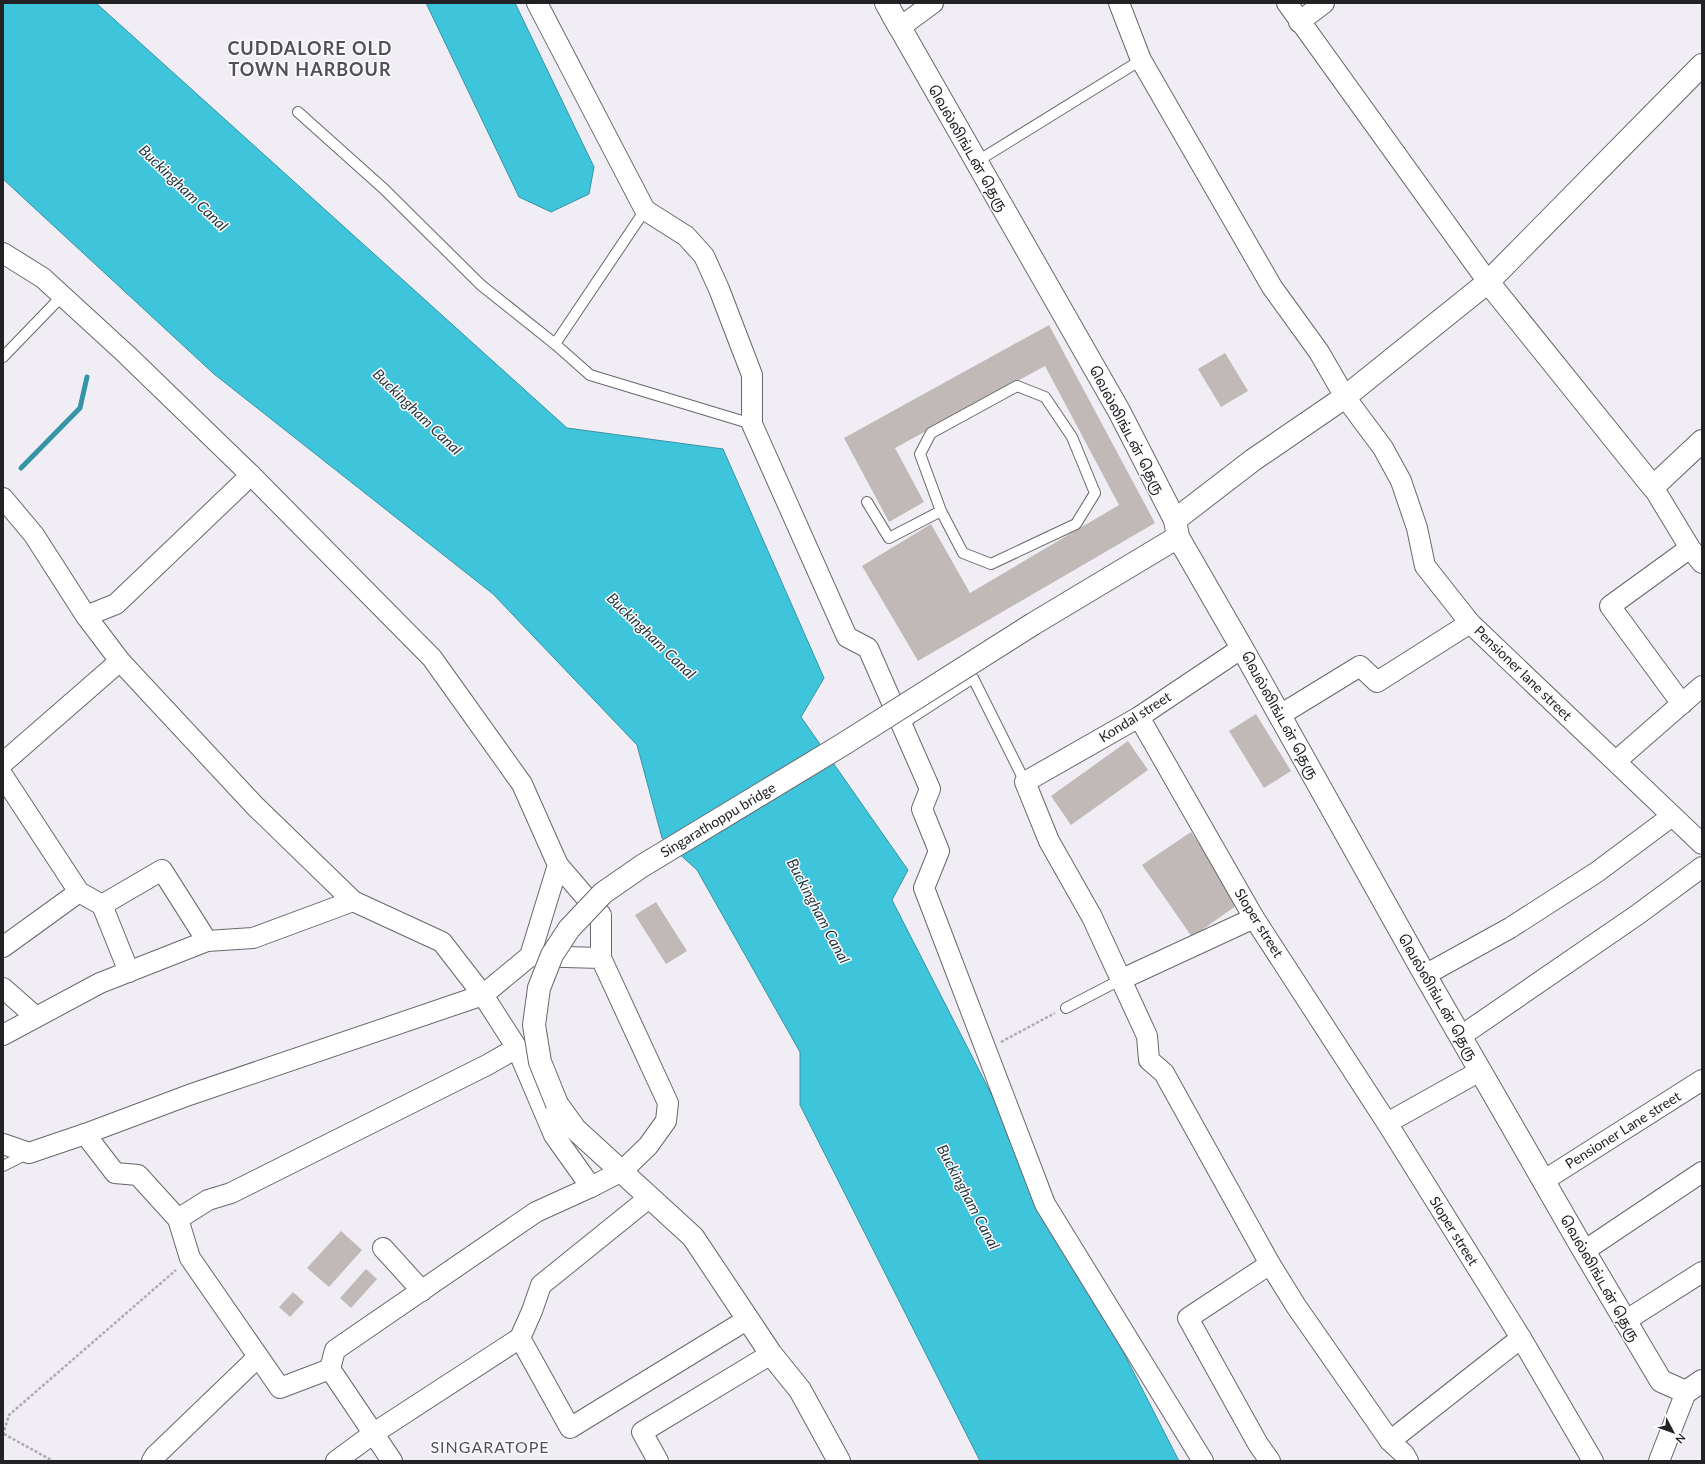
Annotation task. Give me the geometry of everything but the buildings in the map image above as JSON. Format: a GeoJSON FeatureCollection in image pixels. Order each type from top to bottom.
{"type":"FeatureCollection","features":[{"type":"Feature","properties":{"kind":"main road","name":"வெல்லிங்டன் தெரு"},"geometry":{"type":"LineString","coordinates":[[899,28],[1119,411],[1177,528],[1242,648],[1425,975],[1543,1181],[1661,1381],[1694,1387]]}},
{"type":"Feature","properties":{"kind":"main road"},"geometry":{"type":"LineString","coordinates":[[1177,528],[1253,460],[1345,397],[1488,282],[1702,65]]}},
{"type":"Feature","properties":{"kind":"main road"},"geometry":{"type":"LineString","coordinates":[[1488,282],[1652,487],[1702,441]]}},
{"type":"Feature","properties":{"kind":"main road","name":"Singarathoppu bridge"},"geometry":{"type":"LineString","coordinates":[[839,1461],[800,1390],[771,1354],[693,1237],[575,1129],[557,1104],[540,1062],[534,1025],[539,988],[552,955],[569,929],[603,893],[642,866],[842,745],[1033,624],[1177,528]]}},
{"type":"Feature","properties":{"kind":"street"},"geometry":{"type":"LineString","coordinates":[[537,3],[645,210],[686,236],[704,256],[719,289],[752,375],[752,424],[847,637],[868,648],[930,789],[922,810],[939,851],[924,888],[1045,1204],[1203,1461]]}},
{"type":"Feature","properties":{"kind":"street"},"geometry":{"type":"LineString","coordinates":[[886,3],[899,28],[933,3]]}},
{"type":"Feature","properties":{"kind":"street"},"geometry":{"type":"LineString","coordinates":[[1119,3],[1141,60],[1272,287],[1319,352],[1345,397],[1383,448],[1400,481],[1416,528],[1425,566],[1470,623]]}},
{"type":"Feature","properties":{"kind":"street"},"geometry":{"type":"LineString","coordinates":[[1286,3],[1488,282]]}},
{"type":"Feature","properties":{"kind":"street"},"geometry":{"type":"LineString","coordinates":[[1299,22],[1324,3]]}},
{"type":"Feature","properties":{"kind":"street"},"geometry":{"type":"LineString","coordinates":[[3,253],[43,278],[127,355],[251,475],[432,658],[522,784],[558,865],[601,915],[601,958],[668,1103],[666,1121],[648,1146],[622,1171],[536,1212],[335,1350],[330,1369],[392,1461]]}},
{"type":"Feature","properties":{"kind":"street"},"geometry":{"type":"LineString","coordinates":[[86,616],[116,604],[251,475]]}},
{"type":"Feature","properties":{"kind":"street"},"geometry":{"type":"LineString","coordinates":[[1652,487],[1696,556],[1610,606],[1682,704]]}},
{"type":"Feature","properties":{"kind":"street"},"geometry":{"type":"LineString","coordinates":[[3,498],[34,535],[86,616],[120,661],[255,806],[353,901],[442,942],[483,995],[517,1048],[554,1135],[591,1187]]}},
{"type":"Feature","properties":{"kind":"street","name":"Pensioner lane street"},"geometry":{"type":"LineString","coordinates":[[1280,715],[1360,666],[1377,682],[1470,623],[1702,844]]}},
{"type":"Feature","properties":{"kind":"street","name":"Kondal street"},"geometry":{"type":"LineString","coordinates":[[1025,782],[1139,717],[1242,648]]}},
{"type":"Feature","properties":{"kind":"street"},"geometry":{"type":"LineString","coordinates":[[3,763],[120,661]]}},
{"type":"Feature","properties":{"kind":"street"},"geometry":{"type":"LineString","coordinates":[[1616,761],[1702,686]]}},
{"type":"Feature","properties":{"kind":"street","name":"Sloper street"},"geometry":{"type":"LineString","coordinates":[[1139,717],[1254,918],[1387,1123],[1521,1338],[1593,1461]]}},
{"type":"Feature","properties":{"kind":"street"},"geometry":{"type":"LineString","coordinates":[[3,776],[79,892],[102,905],[129,972]]}},
{"type":"Feature","properties":{"kind":"street"},"geometry":{"type":"LineString","coordinates":[[1025,782],[1049,841],[1092,918],[1147,1036],[1149,1060],[1164,1073],[1270,1264],[1296,1306],[1390,1441],[1404,1454],[1408,1461]]}},
{"type":"Feature","properties":{"kind":"street"},"geometry":{"type":"LineString","coordinates":[[1425,975],[1510,928],[1590,877],[1672,816]]}},
{"type":"Feature","properties":{"kind":"street"},"geometry":{"type":"LineString","coordinates":[[3,1144],[29,1153],[86,1134],[189,1095],[483,995],[530,956],[558,865]]}},
{"type":"Feature","properties":{"kind":"street"},"geometry":{"type":"LineString","coordinates":[[1461,1036],[1702,867]]}},
{"type":"Feature","properties":{"kind":"street"},"geometry":{"type":"LineString","coordinates":[[102,905],[162,870],[207,941]]}},
{"type":"Feature","properties":{"kind":"street"},"geometry":{"type":"LineString","coordinates":[[3,947],[79,892]]}},
{"type":"Feature","properties":{"kind":"street"},"geometry":{"type":"LineString","coordinates":[[3,1036],[100,984],[207,941],[253,938],[353,901]]}},
{"type":"Feature","properties":{"kind":"street"},"geometry":{"type":"LineString","coordinates":[[1120,980],[1254,918]]}},
{"type":"Feature","properties":{"kind":"street"},"geometry":{"type":"LineString","coordinates":[[530,956],[601,958]]}},
{"type":"Feature","properties":{"kind":"street"},"geometry":{"type":"LineString","coordinates":[[3,988],[36,1018]]}},
{"type":"Feature","properties":{"kind":"street"},"geometry":{"type":"LineString","coordinates":[[178,1220],[208,1200],[238,1189],[487,1065],[517,1048]]}},
{"type":"Feature","properties":{"kind":"street"},"geometry":{"type":"LineString","coordinates":[[1387,1123],[1480,1071]]}},
{"type":"Feature","properties":{"kind":"street","name":"Pensioner Lane street"},"geometry":{"type":"LineString","coordinates":[[1543,1181],[1702,1080]]}},
{"type":"Feature","properties":{"kind":"street"},"geometry":{"type":"LineString","coordinates":[[86,1134],[115,1173],[138,1175],[178,1220],[190,1258],[280,1388],[330,1369]]}},
{"type":"Feature","properties":{"kind":"street"},"geometry":{"type":"LineString","coordinates":[[1584,1251],[1702,1172]]}},
{"type":"Feature","properties":{"kind":"street"},"geometry":{"type":"LineString","coordinates":[[336,1461],[374,1433],[520,1338],[532,1311],[541,1285],[650,1197]]}},
{"type":"Feature","properties":{"kind":"street"},"geometry":{"type":"LineString","coordinates":[[383,1248],[422,1291]]}},
{"type":"Feature","properties":{"kind":"street"},"geometry":{"type":"LineString","coordinates":[[1270,1264],[1188,1318],[1258,1444],[1270,1461]]}},
{"type":"Feature","properties":{"kind":"street"},"geometry":{"type":"LineString","coordinates":[[1625,1321],[1702,1272]]}},
{"type":"Feature","properties":{"kind":"street"},"geometry":{"type":"LineString","coordinates":[[520,1338],[570,1428],[748,1319]]}},
{"type":"Feature","properties":{"kind":"street"},"geometry":{"type":"LineString","coordinates":[[1390,1441],[1521,1338]]}},
{"type":"Feature","properties":{"kind":"street"},"geometry":{"type":"LineString","coordinates":[[658,1461],[642,1432],[771,1354]]}},
{"type":"Feature","properties":{"kind":"street"},"geometry":{"type":"LineString","coordinates":[[152,1461],[155,1456],[258,1357]]}},
{"type":"Feature","properties":{"kind":"street"},"geometry":{"type":"LineString","coordinates":[[1658,1461],[1694,1387]]}},
{"type":"Feature","properties":{"kind":"lane"},"geometry":{"type":"LineString","coordinates":[[976,162],[1141,60]]}},
{"type":"Feature","properties":{"kind":"lane"},"geometry":{"type":"LineString","coordinates":[[298,112],[384,189],[481,285],[555,344],[590,375],[752,424]]}},
{"type":"Feature","properties":{"kind":"lane"},"geometry":{"type":"LineString","coordinates":[[555,344],[645,210]]}},
{"type":"Feature","properties":{"kind":"lane"},"geometry":{"type":"LineString","coordinates":[[3,357],[62,296]]}},
{"type":"Feature","properties":{"kind":"lane"},"geometry":{"type":"LineString","coordinates":[[1017,386],[1045,397],[1072,437],[1095,493],[1076,524],[991,564],[964,553],[941,511],[920,454],[932,433],[1017,386]]}},
{"type":"Feature","properties":{"kind":"lane"},"geometry":{"type":"LineString","coordinates":[[867,502],[889,538],[941,511]]}},
{"type":"Feature","properties":{"kind":"lane"},"geometry":{"type":"LineString","coordinates":[[902,724],[973,678],[1025,782]]}},
{"type":"Feature","properties":{"kind":"lane"},"geometry":{"type":"LineString","coordinates":[[1066,1008],[1120,980]]}},
{"type":"Feature","properties":{"kind":"lane"},"geometry":{"type":"LineString","coordinates":[[3,1166],[29,1153]]}},
{"type":"Feature","properties":{"kind":"path"},"geometry":{"type":"LineString","coordinates":[[986,1050],[1066,1008]]}},
{"type":"Feature","properties":{"kind":"path"},"geometry":{"type":"LineString","coordinates":[[53,1461],[3,1435],[9,1416],[190,1258]]}},
{"type":"Feature","properties":{"kind":"water","name":"Buckingham Canal"},"geometry":{"type":"Polygon","coordinates":[[[3,3],[96,3],[567,428],[723,449],[824,678],[801,717],[908,870],[892,900],[1179,1461],[980,1461],[800,1105],[800,1052],[697,870],[662,838],[637,745],[493,594],[214,374],[3,179],[3,3]]]}},
{"type":"Feature","properties":{"kind":"water"},"geometry":{"type":"Polygon","coordinates":[[[426,3],[515,3],[594,167],[589,194],[551,212],[519,197],[426,3]]]}},
{"type":"Feature","properties":{"kind":"waterway"},"geometry":{"type":"LineString","coordinates":[[21,468],[80,408],[87,377]]}},
{"type":"Feature","properties":{"kind":"district","name":"CUDDALORE OLD TOWN HARBOUR"},"geometry":{"type":"Point","coordinates":[310,59]}},
{"type":"Feature","properties":{"kind":"district","name":"SINGARATOPE"},"geometry":{"type":"Point","coordinates":[490,1447]}}]}
